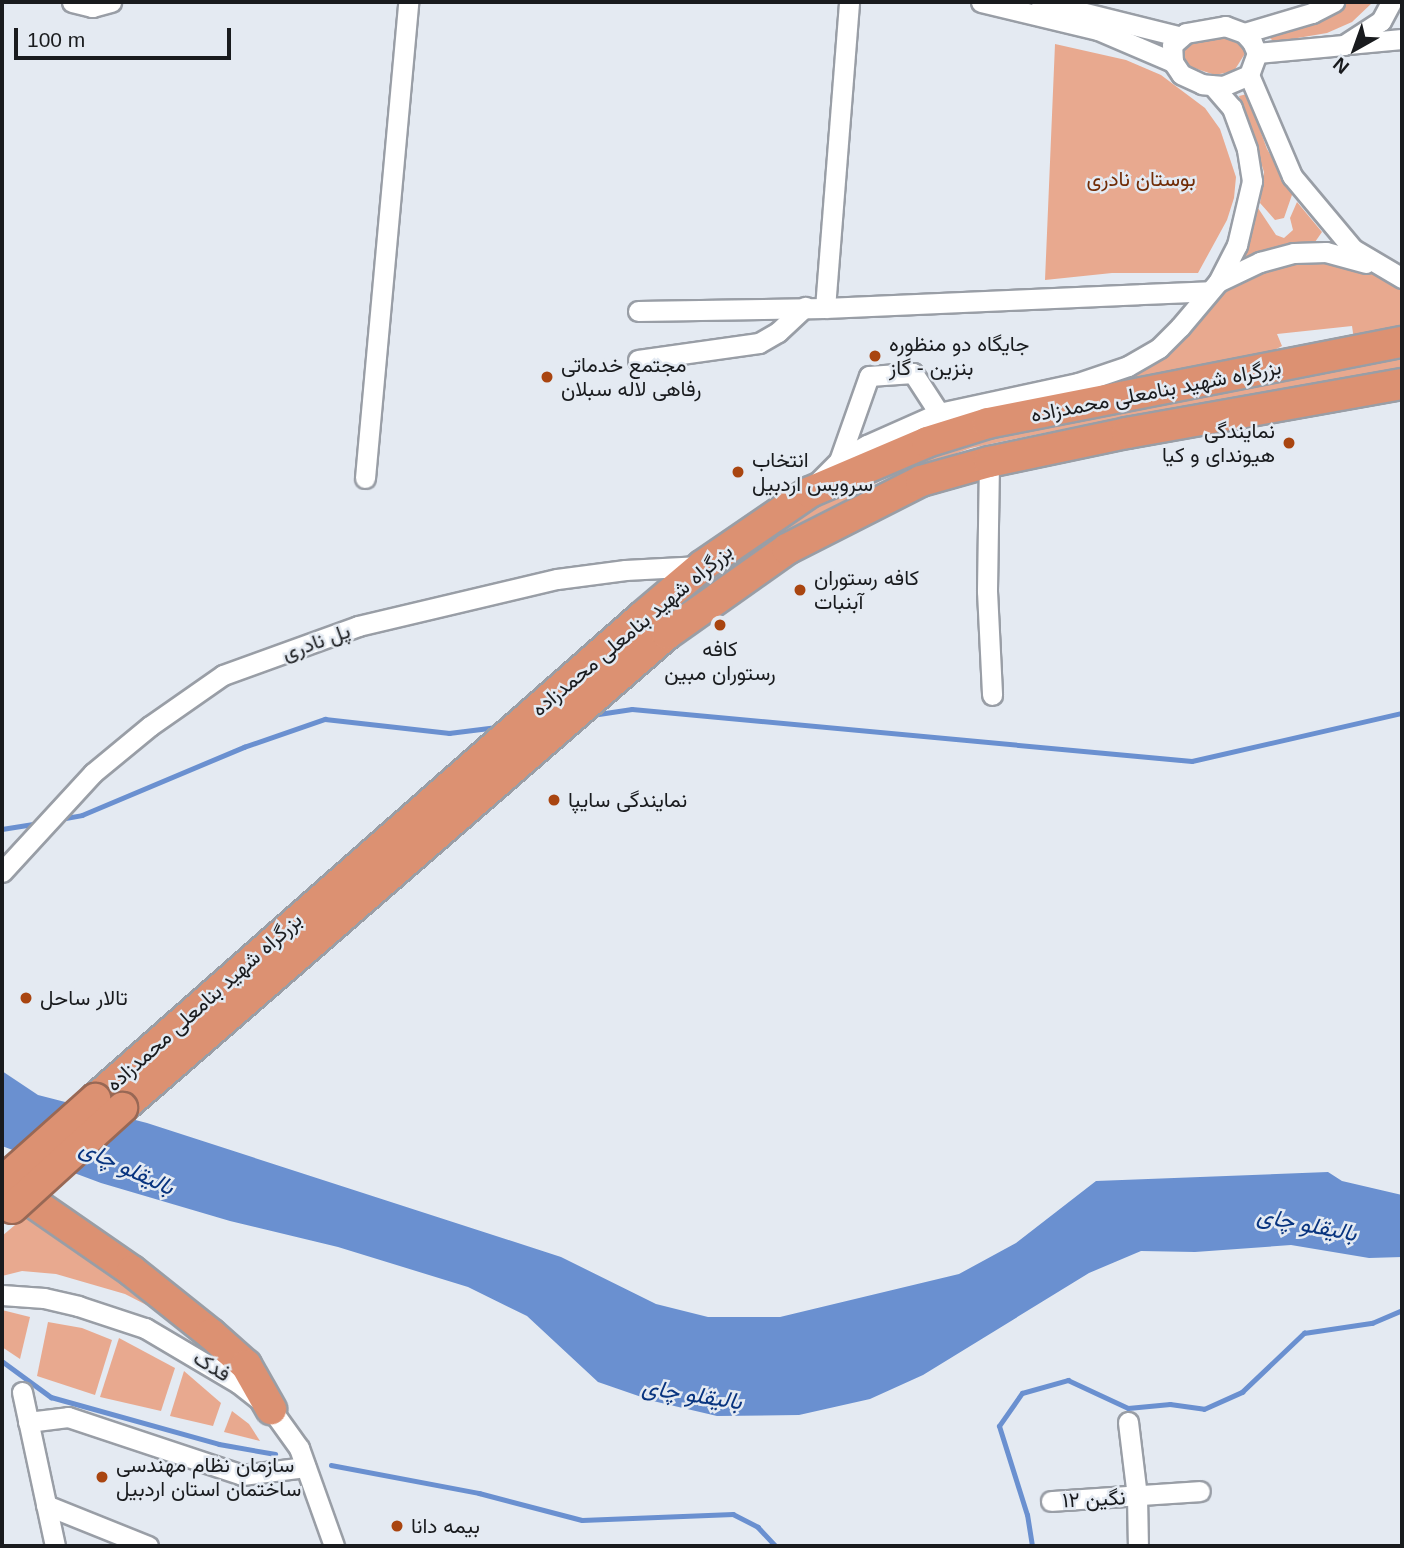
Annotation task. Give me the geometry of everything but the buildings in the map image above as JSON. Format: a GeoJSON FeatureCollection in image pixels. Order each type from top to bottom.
{"type":"FeatureCollection","features":[{"type":"Feature","properties":{"kind":"highway","name":"بزرگراه شهید بنامعلی محمدزاده"},"geometry":{"type":"LineString","coordinates":[[109,1103],[519,724],[702,566],[810,492],[927,442],[988,423],[1402,342]]}},
{"type":"Feature","properties":{"kind":"highway","name":"بزرگراه شهید بنامعلی محمدزاده"},"geometry":{"type":"LineString","coordinates":[[109,1103],[667,634],[787,549],[921,481],[989,462],[1127,433],[1402,384]]}},
{"type":"Feature","properties":{"kind":"highway"},"geometry":{"type":"LineString","coordinates":[[109,1103],[4,1197],[132,1271],[246,1365],[271,1409]]}},
{"type":"Feature","properties":{"kind":"street"},"geometry":{"type":"LineString","coordinates":[[72,2],[93,7],[111,2]]}},
{"type":"Feature","properties":{"kind":"street"},"geometry":{"type":"LineString","coordinates":[[365,478],[408,2]]}},
{"type":"Feature","properties":{"kind":"street"},"geometry":{"type":"LineString","coordinates":[[825,307],[849,2]]}},
{"type":"Feature","properties":{"kind":"street"},"geometry":{"type":"LineString","coordinates":[[981,2],[1098,30],[1173,62]]}},
{"type":"Feature","properties":{"kind":"street"},"geometry":{"type":"LineString","coordinates":[[1041,2],[1090,8],[1181,37]]}},
{"type":"Feature","properties":{"kind":"street"},"geometry":{"type":"LineString","coordinates":[[1249,75],[1223,86],[1190,80],[1181,75],[1173,62],[1172,45],[1181,37],[1202,27],[1225,26],[1244,33],[1312,13],[1334,2]]}},
{"type":"Feature","properties":{"kind":"street"},"geometry":{"type":"LineString","coordinates":[[1344,45],[1381,20],[1391,2]]}},
{"type":"Feature","properties":{"kind":"street"},"geometry":{"type":"LineString","coordinates":[[1244,33],[1257,53]]}},
{"type":"Feature","properties":{"kind":"street"},"geometry":{"type":"LineString","coordinates":[[1257,53],[1402,39]]}},
{"type":"Feature","properties":{"kind":"street"},"geometry":{"type":"LineString","coordinates":[[1257,53],[1249,75],[1292,176],[1353,249],[1402,278]]}},
{"type":"Feature","properties":{"kind":"street"},"geometry":{"type":"LineString","coordinates":[[810,492],[839,461],[939,413],[1078,383],[1128,366],[1158,348],[1214,287],[1237,245],[1252,181],[1247,149],[1232,108],[1212,85]]}},
{"type":"Feature","properties":{"kind":"street"},"geometry":{"type":"LineString","coordinates":[[638,311],[825,307],[1214,287],[1260,262],[1294,253],[1326,252],[1384,269]]}},
{"type":"Feature","properties":{"kind":"street"},"geometry":{"type":"LineString","coordinates":[[638,360],[759,343],[778,332],[805,307]]}},
{"type":"Feature","properties":{"kind":"street"},"geometry":{"type":"LineString","coordinates":[[839,461],[869,376],[913,373],[939,413]]}},
{"type":"Feature","properties":{"kind":"street"},"geometry":{"type":"LineString","coordinates":[[989,462],[987,592],[992,695]]}},
{"type":"Feature","properties":{"kind":"street","name":"پل نادری"},"geometry":{"type":"LineString","coordinates":[[3,869],[56,811],[123,747],[223,675],[358,626],[557,579],[625,570],[702,566]]}},
{"type":"Feature","properties":{"kind":"street","name":"فدک"},"geometry":{"type":"LineString","coordinates":[[2,1295],[44,1298],[145,1328],[238,1382],[271,1409],[287,1428],[305,1467],[334,1546]]}},
{"type":"Feature","properties":{"kind":"street"},"geometry":{"type":"LineString","coordinates":[[22,1392],[55,1546]]}},
{"type":"Feature","properties":{"kind":"street"},"geometry":{"type":"LineString","coordinates":[[28,1422],[68,1417],[242,1475],[305,1467]]}},
{"type":"Feature","properties":{"kind":"street"},"geometry":{"type":"LineString","coordinates":[[1128,1422],[1137,1496],[1138,1546]]}},
{"type":"Feature","properties":{"kind":"street","name":"نگین ۱۲"},"geometry":{"type":"LineString","coordinates":[[1051,1501],[1200,1491]]}},
{"type":"Feature","properties":{"kind":"street"},"geometry":{"type":"LineString","coordinates":[[46,1505],[148,1546]]}},
{"type":"Feature","properties":{"kind":"green space"},"geometry":{"type":"Polygon","coordinates":[[[1349,2],[1373,2],[1352,22],[1327,33],[1274,42],[1269,37],[1271,32],[1332,14],[1349,2]]]}},
{"type":"Feature","properties":{"kind":"green space"},"geometry":{"type":"Polygon","coordinates":[[[1227,35],[1241,42],[1246,52],[1234,71],[1215,75],[1188,66],[1182,53],[1194,37],[1227,35]]]}},
{"type":"Feature","properties":{"kind":"green space","name":"بوستان نادری"},"geometry":{"type":"Polygon","coordinates":[[[1055,44],[1126,60],[1161,75],[1205,108],[1220,129],[1236,177],[1234,198],[1227,220],[1198,273],[1112,273],[1045,280],[1055,44]]]}},
{"type":"Feature","properties":{"kind":"green space"},"geometry":{"type":"Polygon","coordinates":[[[1247,94],[1267,149],[1293,192],[1284,218],[1275,220],[1260,203],[1264,172],[1239,96],[1247,94]]]}},
{"type":"Feature","properties":{"kind":"green space"},"geometry":{"type":"Polygon","coordinates":[[[1297,202],[1322,232],[1315,242],[1288,243],[1239,260],[1258,208],[1276,235],[1284,238],[1293,230],[1290,218],[1297,202]]]}},
{"type":"Feature","properties":{"kind":"green space"},"geometry":{"type":"Polygon","coordinates":[[[1325,258],[1361,267],[1402,286],[1402,330],[1354,340],[1352,326],[1277,334],[1282,346],[1255,360],[1026,403],[1146,369],[1195,327],[1228,285],[1257,270],[1290,261],[1325,258]]]}},
{"type":"Feature","properties":{"kind":"green space"},"geometry":{"type":"Polygon","coordinates":[[[1402,357],[1402,371],[1248,400],[1083,425],[971,448],[882,480],[744,556],[662,617],[699,581],[827,496],[997,431],[1402,357]]]}},
{"type":"Feature","properties":{"kind":"green space"},"geometry":{"type":"Polygon","coordinates":[[[34,1209],[164,1314],[125,1294],[56,1274],[22,1271],[2,1276],[2,1236],[34,1209]]]}},
{"type":"Feature","properties":{"kind":"green space"},"geometry":{"type":"Polygon","coordinates":[[[2,1310],[30,1317],[20,1359],[2,1347],[2,1310]]]}},
{"type":"Feature","properties":{"kind":"green space"},"geometry":{"type":"Polygon","coordinates":[[[48,1322],[82,1328],[112,1340],[95,1395],[37,1376],[48,1322]]]}},
{"type":"Feature","properties":{"kind":"green space"},"geometry":{"type":"Polygon","coordinates":[[[119,1338],[175,1368],[161,1411],[100,1397],[119,1338]]]}},
{"type":"Feature","properties":{"kind":"green space"},"geometry":{"type":"Polygon","coordinates":[[[184,1371],[221,1403],[213,1426],[170,1416],[184,1371]]]}},
{"type":"Feature","properties":{"kind":"green space"},"geometry":{"type":"Polygon","coordinates":[[[232,1411],[249,1424],[260,1441],[224,1432],[232,1411]]]}},
{"type":"Feature","properties":{"kind":"water","name":"بالیقلو چای"},"geometry":{"type":"Polygon","coordinates":[[[2,1071],[38,1095],[147,1123],[561,1257],[656,1304],[708,1317],[780,1317],[959,1274],[1016,1243],[1096,1181],[1328,1172],[1342,1181],[1402,1195],[1402,1257],[1369,1258],[1291,1245],[1195,1252],[1141,1251],[1089,1273],[923,1375],[870,1399],[799,1415],[717,1416],[653,1401],[598,1382],[527,1316],[468,1287],[338,1247],[230,1221],[101,1183],[2,1146],[2,1071]]]}},
{"type":"Feature","properties":{"kind":"waterway"},"geometry":{"type":"LineString","coordinates":[[592,715],[632,709],[1192,761],[1402,713]]}},
{"type":"Feature","properties":{"kind":"waterway"},"geometry":{"type":"LineString","coordinates":[[60,819],[82,815],[244,747],[325,719],[449,733],[497,727]]}},
{"type":"Feature","properties":{"kind":"waterway"},"geometry":{"type":"LineString","coordinates":[[2,829],[38,823]]}},
{"type":"Feature","properties":{"kind":"waterway"},"geometry":{"type":"LineString","coordinates":[[1032,1546],[1027,1515],[999,1426],[1022,1393],[1068,1380],[1128,1408],[1170,1404],[1204,1409],[1242,1392],[1304,1333],[1372,1323],[1402,1310]]}},
{"type":"Feature","properties":{"kind":"waterway"},"geometry":{"type":"LineString","coordinates":[[2,1361],[51,1397],[219,1444],[275,1454]]}},
{"type":"Feature","properties":{"kind":"waterway"},"geometry":{"type":"LineString","coordinates":[[331,1465],[479,1493],[582,1520],[733,1514],[758,1527],[776,1546]]}},
{"type":"Feature","properties":{"kind":"place","name":"جایگاه دو منظوره بنزین - گاز"},"geometry":{"type":"Point","coordinates":[875,356]}},
{"type":"Feature","properties":{"kind":"place","name":"مجتمع خدماتی رفاهی لاله سبلان"},"geometry":{"type":"Point","coordinates":[547,377]}},
{"type":"Feature","properties":{"kind":"place","name":"نمایندگی هیوندای و کیا"},"geometry":{"type":"Point","coordinates":[1289,443]}},
{"type":"Feature","properties":{"kind":"place","name":"انتخاب سرویس اردبیل"},"geometry":{"type":"Point","coordinates":[738,472]}},
{"type":"Feature","properties":{"kind":"place","name":"کافه رستوران آبنبات"},"geometry":{"type":"Point","coordinates":[800,590]}},
{"type":"Feature","properties":{"kind":"place","name":"کافه رستوران مبین"},"geometry":{"type":"Point","coordinates":[720,625]}},
{"type":"Feature","properties":{"kind":"place","name":"نمایندگی سایپا"},"geometry":{"type":"Point","coordinates":[554,800]}},
{"type":"Feature","properties":{"kind":"place","name":"تالار ساحل"},"geometry":{"type":"Point","coordinates":[26,998]}},
{"type":"Feature","properties":{"kind":"place","name":"سازمان نظام مهندسی ساختمان استان اردبیل"},"geometry":{"type":"Point","coordinates":[102,1477]}},
{"type":"Feature","properties":{"kind":"place","name":"بیمه دانا"},"geometry":{"type":"Point","coordinates":[397,1526]}}]}
